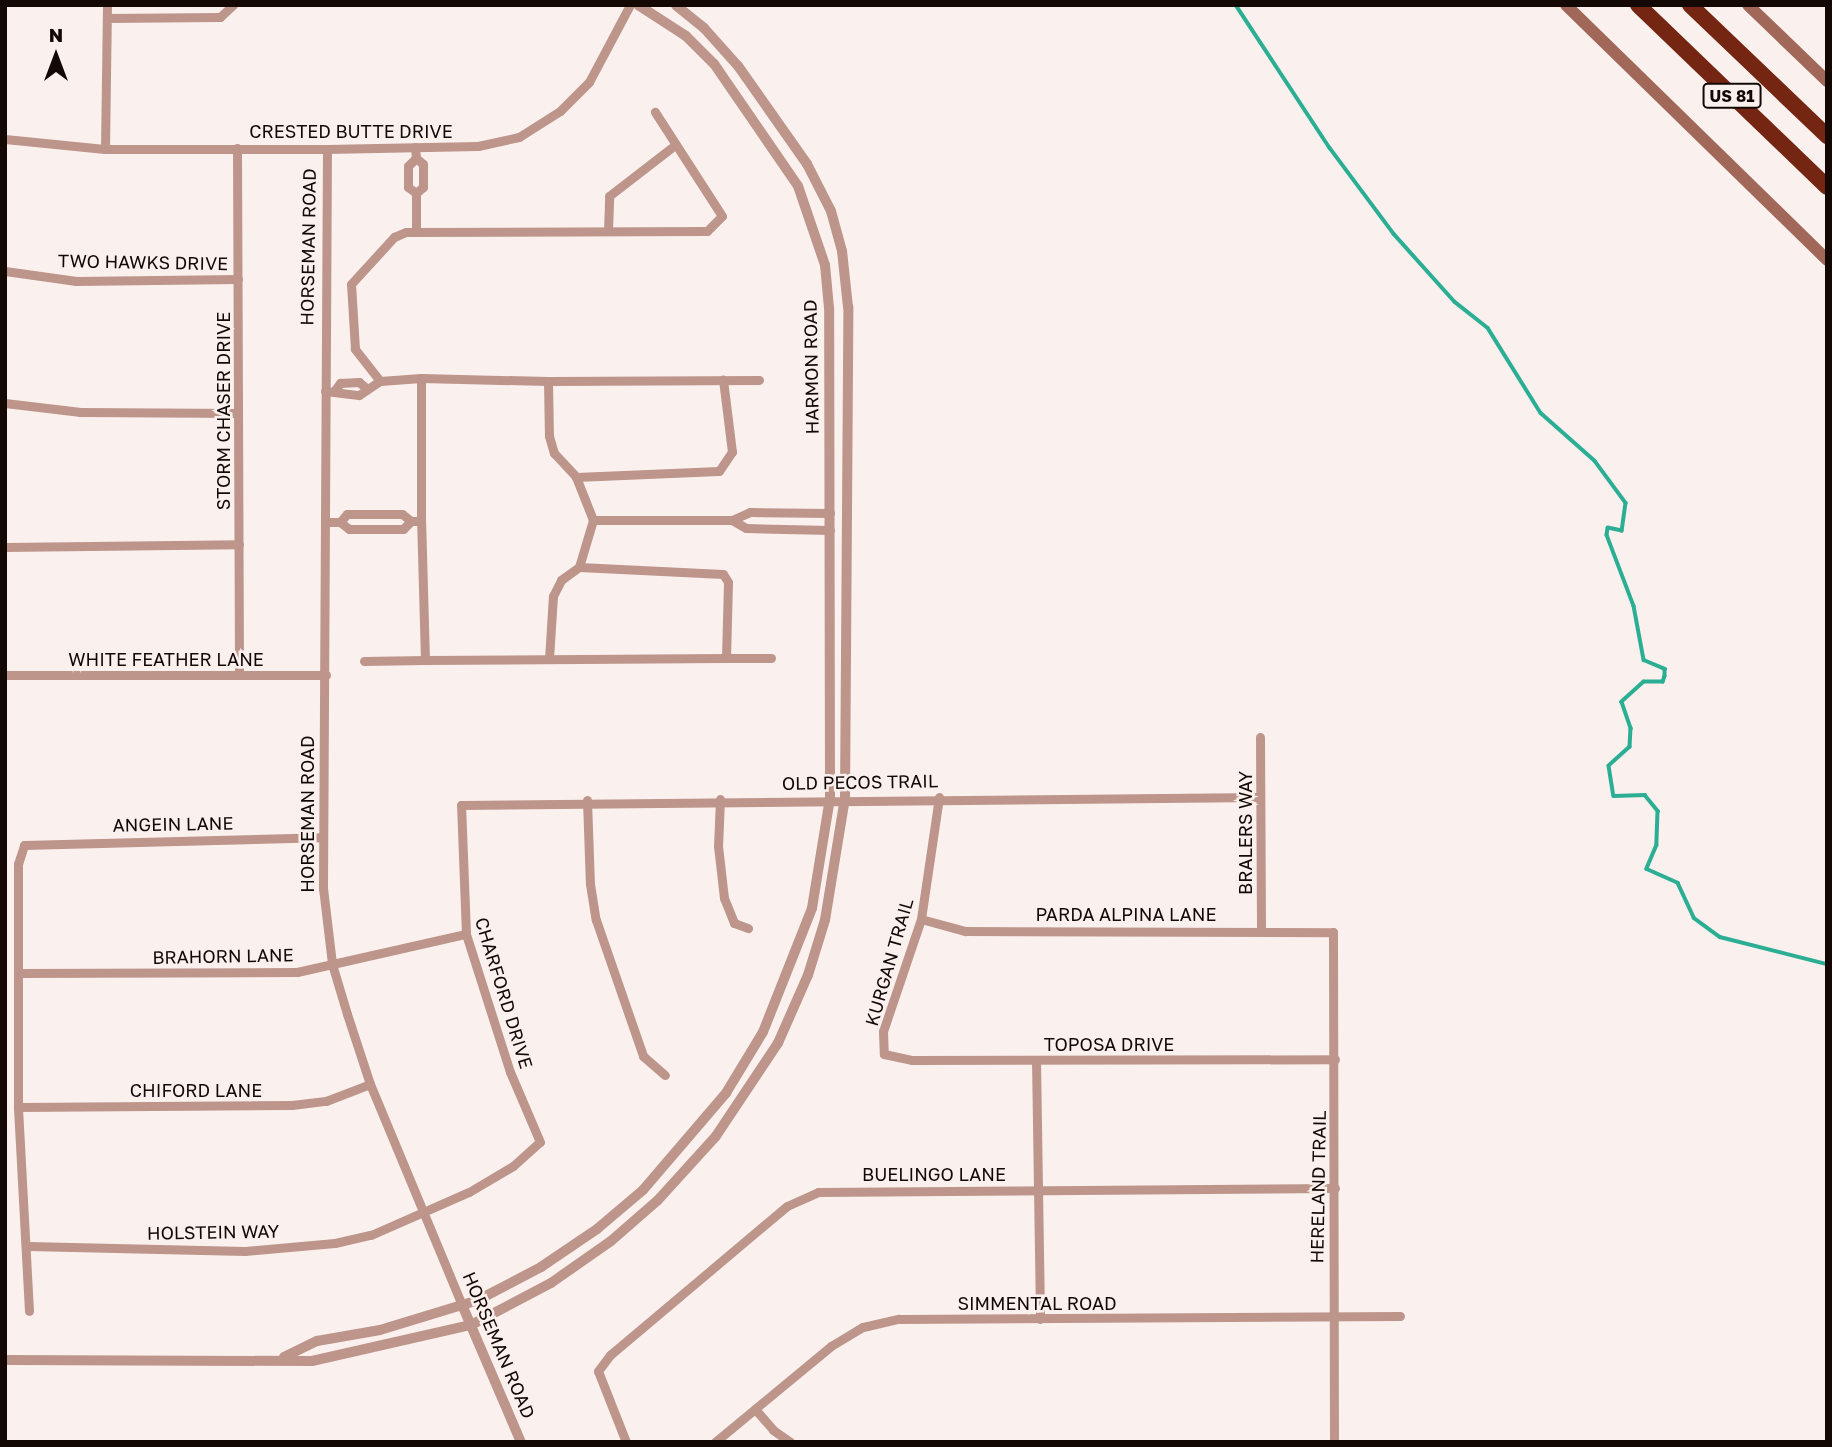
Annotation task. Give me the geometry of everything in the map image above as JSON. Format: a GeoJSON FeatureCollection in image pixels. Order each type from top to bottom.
{"type":"FeatureCollection","features":[{"type":"Feature","properties":{"kind":"highway","name":"US 81"},"geometry":{"type":"LineString","coordinates":[[1638,5],[1827,187]]}},
{"type":"Feature","properties":{"kind":"highway","name":"US 81"},"geometry":{"type":"LineString","coordinates":[[1690,5],[1827,136]]}},
{"type":"Feature","properties":{"kind":"main road"},"geometry":{"type":"LineString","coordinates":[[1566,5],[1827,260]]}},
{"type":"Feature","properties":{"kind":"main road"},"geometry":{"type":"LineString","coordinates":[[1748,5],[1827,81]]}},
{"type":"Feature","properties":{"kind":"street"},"geometry":{"type":"LineString","coordinates":[[106,149],[107,5]]}},
{"type":"Feature","properties":{"kind":"street"},"geometry":{"type":"LineString","coordinates":[[107,18],[220,17],[233,5]]}},
{"type":"Feature","properties":{"kind":"street","name":"CRESTED BUTTE DRIVE"},"geometry":{"type":"LineString","coordinates":[[5,139],[106,149],[327,149],[478,146],[520,137],[560,111],[589,82],[630,5]]}},
{"type":"Feature","properties":{"kind":"street","name":"HARMON ROAD"},"geometry":{"type":"LineString","coordinates":[[282,1358],[317,1340],[380,1330],[463,1307],[541,1266],[597,1228],[682,1150],[726,1093],[763,1032],[812,908],[830,798],[829,308],[825,265],[814,222],[798,186],[714,64],[686,36],[638,5]]}},
{"type":"Feature","properties":{"kind":"street","name":"HARMON ROAD"},"geometry":{"type":"LineString","coordinates":[[5,1360],[312,1360],[471,1325],[551,1283],[611,1241],[658,1200],[744,1098],[778,1044],[808,975],[825,920],[845,798],[848,307],[842,251],[831,211],[807,164],[738,66],[704,27],[676,5]]}},
{"type":"Feature","properties":{"kind":"street"},"geometry":{"type":"LineString","coordinates":[[380,381],[355,349],[351,284],[394,237],[416,232],[707,231],[722,216],[655,112]]}},
{"type":"Feature","properties":{"kind":"street"},"geometry":{"type":"LineString","coordinates":[[608,232],[609,197],[675,145]]}},
{"type":"Feature","properties":{"kind":"street"},"geometry":{"type":"LineString","coordinates":[[415,147],[416,158],[423,164],[423,187],[416,193],[416,232]]}},
{"type":"Feature","properties":{"kind":"street","name":"STORM CHASER DRIVE"},"geometry":{"type":"LineString","coordinates":[[237,148],[239,674]]}},
{"type":"Feature","properties":{"kind":"street","name":"HORSEMAN ROAD"},"geometry":{"type":"LineString","coordinates":[[327,149],[330,390],[325,522],[326,675],[322,837],[332,964],[370,1084],[521,1442]]}},
{"type":"Feature","properties":{"kind":"street"},"geometry":{"type":"LineString","coordinates":[[416,158],[408,166],[408,187],[416,193]]}},
{"type":"Feature","properties":{"kind":"street","name":"TWO HAWKS DRIVE"},"geometry":{"type":"LineString","coordinates":[[5,271],[76,281],[238,279]]}},
{"type":"Feature","properties":{"kind":"street"},"geometry":{"type":"LineString","coordinates":[[330,390],[340,396],[359,395],[380,381],[421,378],[548,381],[759,380]]}},
{"type":"Feature","properties":{"kind":"street"},"geometry":{"type":"LineString","coordinates":[[421,378],[416,521],[425,660]]}},
{"type":"Feature","properties":{"kind":"street"},"geometry":{"type":"LineString","coordinates":[[576,477],[719,471],[732,452],[723,380]]}},
{"type":"Feature","properties":{"kind":"street"},"geometry":{"type":"LineString","coordinates":[[548,381],[551,444],[576,477],[593,520],[579,567],[561,580],[553,596],[550,659]]}},
{"type":"Feature","properties":{"kind":"street"},"geometry":{"type":"LineString","coordinates":[[5,403],[80,412],[238,413]]}},
{"type":"Feature","properties":{"kind":"street"},"geometry":{"type":"LineString","coordinates":[[593,520],[732,520],[750,512],[830,513]]}},
{"type":"Feature","properties":{"kind":"street"},"geometry":{"type":"LineString","coordinates":[[340,522],[347,514],[402,514],[416,521]]}},
{"type":"Feature","properties":{"kind":"street"},"geometry":{"type":"LineString","coordinates":[[732,520],[746,528],[830,530]]}},
{"type":"Feature","properties":{"kind":"street"},"geometry":{"type":"LineString","coordinates":[[325,522],[340,522],[349,529],[403,529],[416,521]]}},
{"type":"Feature","properties":{"kind":"street"},"geometry":{"type":"LineString","coordinates":[[5,547],[239,544]]}},
{"type":"Feature","properties":{"kind":"street"},"geometry":{"type":"LineString","coordinates":[[579,567],[723,574],[728,582],[726,658]]}},
{"type":"Feature","properties":{"kind":"street"},"geometry":{"type":"LineString","coordinates":[[364,661],[771,657]]}},
{"type":"Feature","properties":{"kind":"street","name":"WHITE FEATHER LANE"},"geometry":{"type":"LineString","coordinates":[[5,675],[326,675]]}},
{"type":"Feature","properties":{"kind":"street","name":"BRALERS WAY"},"geometry":{"type":"LineString","coordinates":[[1260,737],[1261,929]]}},
{"type":"Feature","properties":{"kind":"street","name":"KURGAN TRAIL"},"geometry":{"type":"LineString","coordinates":[[884,1054],[883,1031],[921,919],[939,797]]}},
{"type":"Feature","properties":{"kind":"street","name":"OLD PECOS TRAIL"},"geometry":{"type":"LineString","coordinates":[[461,805],[587,800],[1260,797]]}},
{"type":"Feature","properties":{"kind":"street"},"geometry":{"type":"LineString","coordinates":[[720,799],[718,846],[724,898],[734,923],[748,928]]}},
{"type":"Feature","properties":{"kind":"street"},"geometry":{"type":"LineString","coordinates":[[587,800],[590,884],[596,920],[643,1056],[665,1075]]}},
{"type":"Feature","properties":{"kind":"street","name":"CHARFORD DRIVE"},"geometry":{"type":"LineString","coordinates":[[461,805],[466,934],[510,1072],[540,1142]]}},
{"type":"Feature","properties":{"kind":"street","name":"ANGEIN LANE"},"geometry":{"type":"LineString","coordinates":[[19,973],[18,864],[24,845],[322,837]]}},
{"type":"Feature","properties":{"kind":"street","name":"PARDA ALPINA LANE"},"geometry":{"type":"LineString","coordinates":[[921,919],[965,931],[1261,929],[1333,932]]}},
{"type":"Feature","properties":{"kind":"street","name":"HERELAND TRAIL"},"geometry":{"type":"LineString","coordinates":[[1333,932],[1334,1442]]}},
{"type":"Feature","properties":{"kind":"street","name":"BRAHORN LANE"},"geometry":{"type":"LineString","coordinates":[[19,973],[297,972],[466,934]]}},
{"type":"Feature","properties":{"kind":"street"},"geometry":{"type":"LineString","coordinates":[[19,973],[18,1107],[28,1246],[29,1311]]}},
{"type":"Feature","properties":{"kind":"street","name":"TOPOSA DRIVE"},"geometry":{"type":"LineString","coordinates":[[884,1054],[912,1060],[1335,1059]]}},
{"type":"Feature","properties":{"kind":"street"},"geometry":{"type":"LineString","coordinates":[[1036,1060],[1040,1319]]}},
{"type":"Feature","properties":{"kind":"street","name":"CHIFORD LANE"},"geometry":{"type":"LineString","coordinates":[[18,1107],[292,1105],[326,1101],[370,1084]]}},
{"type":"Feature","properties":{"kind":"street","name":"HOLSTEIN WAY"},"geometry":{"type":"LineString","coordinates":[[28,1246],[246,1251],[335,1243],[424,1213],[513,1166],[540,1142]]}},
{"type":"Feature","properties":{"kind":"street","name":"BUELINGO LANE"},"geometry":{"type":"LineString","coordinates":[[626,1442],[598,1371],[610,1355],[787,1206],[818,1192],[1335,1188]]}},
{"type":"Feature","properties":{"kind":"street","name":"SIMMENTAL ROAD"},"geometry":{"type":"LineString","coordinates":[[715,1442],[831,1346],[863,1327],[898,1319],[1332,1319],[1400,1316]]}},
{"type":"Feature","properties":{"kind":"street"},"geometry":{"type":"LineString","coordinates":[[755,1409],[773,1430],[790,1442]]}},
{"type":"Feature","properties":{"kind":"waterway"},"geometry":{"type":"LineString","coordinates":[[1236,5],[1330,148],[1394,234],[1455,302],[1488,328],[1541,413],[1595,461],[1626,503],[1622,531],[1608,528],[1607,535],[1634,606],[1644,660],[1665,669],[1665,676],[1663,682],[1644,682],[1622,702],[1631,728],[1630,747],[1609,766],[1614,796],[1645,795],[1658,811],[1657,845],[1647,869],[1678,883],[1694,918],[1720,937],[1827,964]]}}]}
